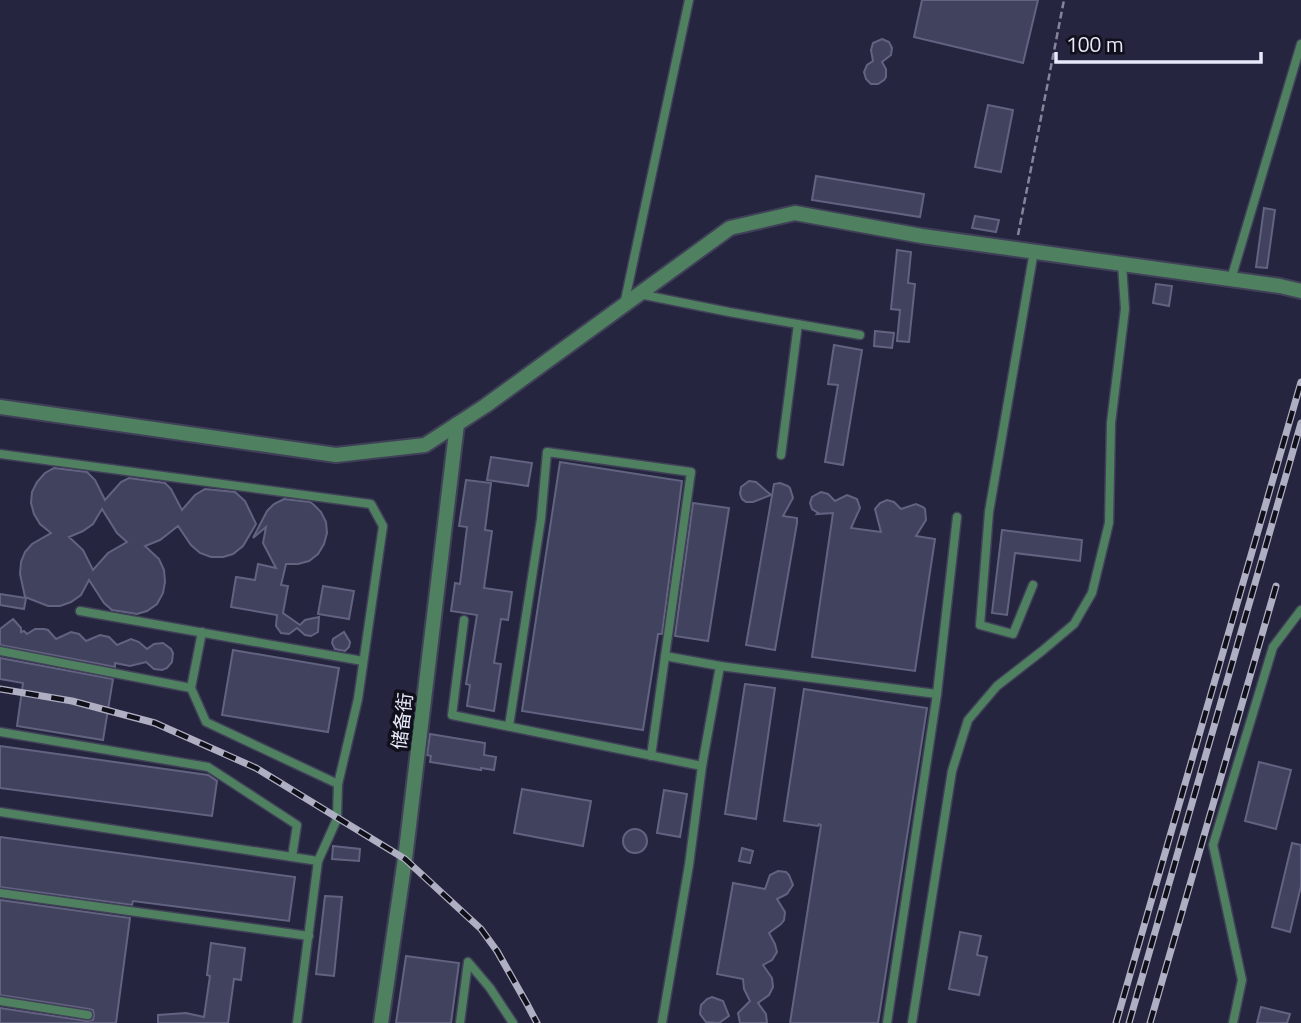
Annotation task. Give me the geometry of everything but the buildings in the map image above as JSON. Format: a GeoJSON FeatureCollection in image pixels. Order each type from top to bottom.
{"type":"FeatureCollection","features":[{"type":"Feature","properties":{"kind":"street"},"geometry":{"type":"LineString","coordinates":[[0,407],[336,455],[425,445],[485,406],[730,228],[795,212],[922,236],[1301,291]]}},
{"type":"Feature","properties":{"kind":"street","name":"储备街"},"geometry":{"type":"LineString","coordinates":[[381,1023],[405,859],[457,424]]}},
{"type":"Feature","properties":{"kind":"lane"},"geometry":{"type":"LineString","coordinates":[[624,305],[689,0]]}},
{"type":"Feature","properties":{"kind":"lane"},"geometry":{"type":"LineString","coordinates":[[1231,279],[1301,44]]}},
{"type":"Feature","properties":{"kind":"lane"},"geometry":{"type":"LineString","coordinates":[[1033,585],[1013,634],[980,625],[989,512],[1034,251]]}},
{"type":"Feature","properties":{"kind":"lane"},"geometry":{"type":"LineString","coordinates":[[912,1023],[951,771],[968,720],[997,686],[1074,624],[1092,593],[1109,523],[1111,423],[1125,309],[1122,264]]}},
{"type":"Feature","properties":{"kind":"lane"},"geometry":{"type":"LineString","coordinates":[[639,293],[860,335]]}},
{"type":"Feature","properties":{"kind":"lane"},"geometry":{"type":"LineString","coordinates":[[781,455],[798,324]]}},
{"type":"Feature","properties":{"kind":"lane"},"geometry":{"type":"LineString","coordinates":[[509,726],[541,519],[547,452],[691,471],[651,756]]}},
{"type":"Feature","properties":{"kind":"lane"},"geometry":{"type":"LineString","coordinates":[[0,454],[371,504],[383,526],[358,699],[338,784],[337,819],[318,861],[297,1023]]}},
{"type":"Feature","properties":{"kind":"lane"},"geometry":{"type":"LineString","coordinates":[[887,1023],[937,694],[957,517]]}},
{"type":"Feature","properties":{"kind":"lane"},"geometry":{"type":"LineString","coordinates":[[1233,1023],[1242,981],[1213,845],[1273,647],[1301,610]]}},
{"type":"Feature","properties":{"kind":"lane"},"geometry":{"type":"LineString","coordinates":[[80,611],[363,661]]}},
{"type":"Feature","properties":{"kind":"lane"},"geometry":{"type":"LineString","coordinates":[[464,620],[452,715],[702,766]]}},
{"type":"Feature","properties":{"kind":"lane"},"geometry":{"type":"LineString","coordinates":[[202,632],[191,688],[206,722],[338,784]]}},
{"type":"Feature","properties":{"kind":"lane"},"geometry":{"type":"LineString","coordinates":[[0,651],[191,688]]}},
{"type":"Feature","properties":{"kind":"lane"},"geometry":{"type":"LineString","coordinates":[[665,656],[720,666],[937,694]]}},
{"type":"Feature","properties":{"kind":"lane"},"geometry":{"type":"LineString","coordinates":[[662,1023],[720,666]]}},
{"type":"Feature","properties":{"kind":"lane"},"geometry":{"type":"LineString","coordinates":[[0,732],[208,767],[297,825],[292,857]]}},
{"type":"Feature","properties":{"kind":"lane"},"geometry":{"type":"LineString","coordinates":[[0,812],[318,861]]}},
{"type":"Feature","properties":{"kind":"lane"},"geometry":{"type":"LineString","coordinates":[[0,892],[309,936]]}},
{"type":"Feature","properties":{"kind":"lane"},"geometry":{"type":"LineString","coordinates":[[460,1023],[468,962],[490,988],[513,1023]]}},
{"type":"Feature","properties":{"kind":"lane"},"geometry":{"type":"LineString","coordinates":[[0,1001],[88,1015]]}},
{"type":"Feature","properties":{"kind":"path"},"geometry":{"type":"LineString","coordinates":[[1015,249],[1064,0]]}},
{"type":"Feature","properties":{"kind":"railway"},"geometry":{"type":"LineString","coordinates":[[1116,1023],[1301,382]]}},
{"type":"Feature","properties":{"kind":"railway"},"geometry":{"type":"LineString","coordinates":[[1129,1023],[1301,423]]}},
{"type":"Feature","properties":{"kind":"railway"},"geometry":{"type":"LineString","coordinates":[[1150,1023],[1276,586]]}},
{"type":"Feature","properties":{"kind":"railway"},"geometry":{"type":"LineString","coordinates":[[0,689],[72,701],[155,723],[256,768],[405,859],[481,929],[497,951],[537,1023]]}}]}
